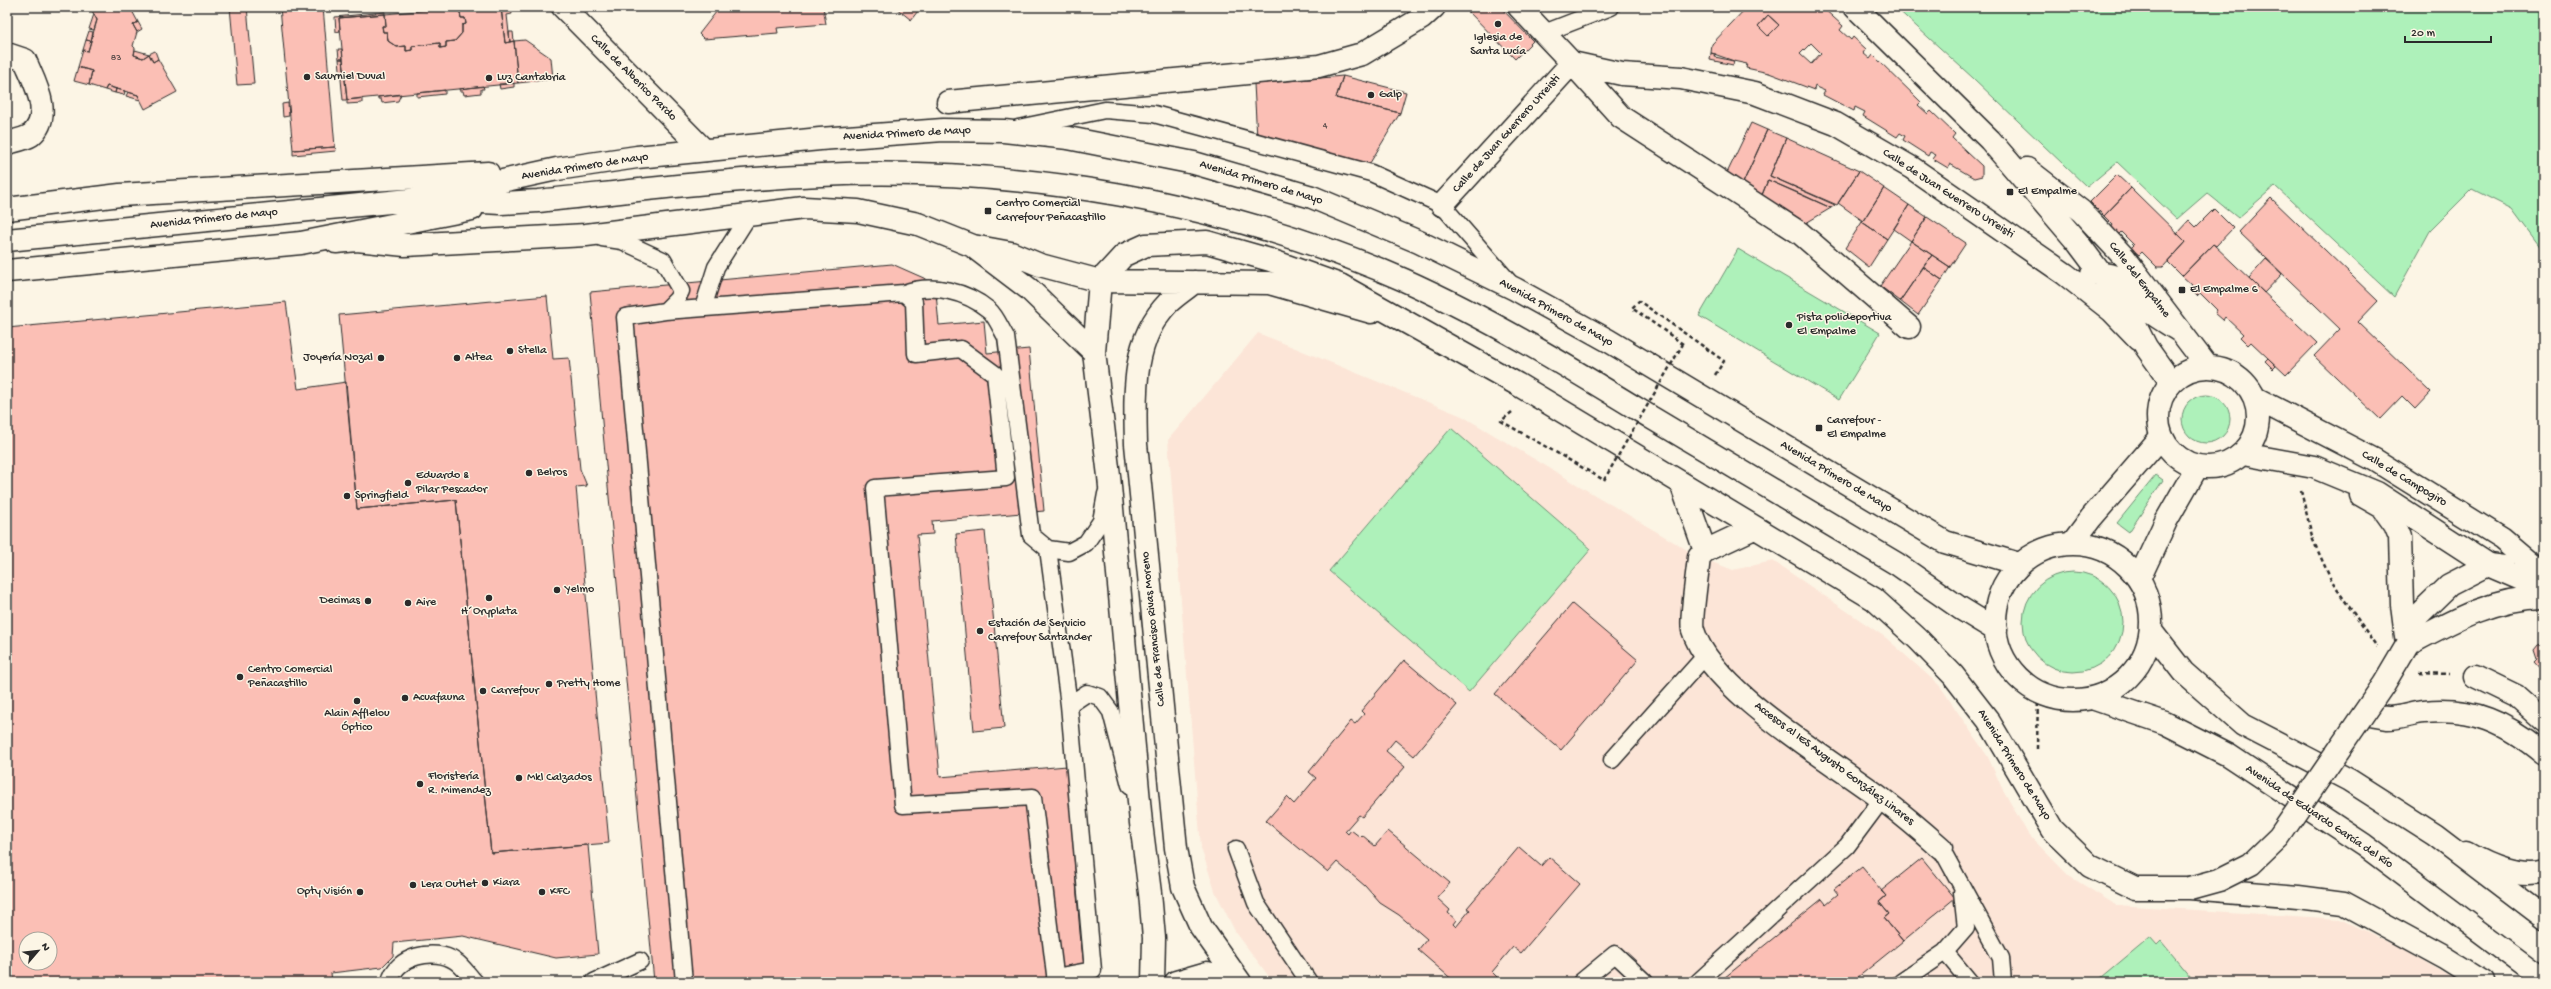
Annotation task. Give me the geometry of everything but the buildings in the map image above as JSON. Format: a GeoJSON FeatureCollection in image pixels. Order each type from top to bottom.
{"type":"FeatureCollection","features":[{"type":"Feature","properties":{"kind":"main road","name":"Calle de Alberico Pardo"},"geometry":{"type":"LineString","coordinates":[[563,7],[704,150]]}},
{"type":"Feature","properties":{"kind":"main road"},"geometry":{"type":"LineString","coordinates":[[948,102],[1320,66],[1362,54],[1422,18],[1434,7]]}},
{"type":"Feature","properties":{"kind":"main road"},"geometry":{"type":"LineString","coordinates":[[1519,7],[1621,117],[1800,233],[1910,328]]}},
{"type":"Feature","properties":{"kind":"main road","name":"Calle del Empalme"},"geometry":{"type":"LineString","coordinates":[[1855,7],[1990,140],[2101,273],[2126,307],[2146,347],[2171,382]]}},
{"type":"Feature","properties":{"kind":"main road"},"geometry":{"type":"LineString","coordinates":[[7,54],[25,60],[42,100],[40,124],[30,135],[7,143]]}},
{"type":"Feature","properties":{"kind":"main road","name":"Calle de Juan Guerrero Urreisti"},"geometry":{"type":"LineString","coordinates":[[1442,205],[1572,63],[1622,74],[1681,78],[1755,93],[1836,124],[1912,168],[2065,274],[2112,311],[2146,347]]}},
{"type":"Feature","properties":{"kind":"main road","name":"Avenida Primero de Mayo"},"geometry":{"type":"LineString","coordinates":[[7,240],[420,199],[557,169],[704,150],[943,130],[1004,131],[1068,138],[1194,163],[1312,197],[1419,242],[1515,289],[1609,341],[1700,397],[1945,542],[2019,564]]}},
{"type":"Feature","properties":{"kind":"main road","name":"Calle del Empalme"},"geometry":{"type":"LineString","coordinates":[[1990,140],[2081,211],[2124,257],[2207,366]]}},
{"type":"Feature","properties":{"kind":"main road"},"geometry":{"type":"LineString","coordinates":[[7,209],[120,195],[557,169]]}},
{"type":"Feature","properties":{"kind":"main road","name":"Avenida Primero de Mayo"},"geometry":{"type":"LineString","coordinates":[[420,199],[501,203],[823,175],[945,175],[1063,185],[1177,206],[1313,244],[1404,280],[1488,321],[1897,564],[1960,608],[1996,630]]}},
{"type":"Feature","properties":{"kind":"main road"},"geometry":{"type":"LineString","coordinates":[[7,271],[301,244],[501,203]]}},
{"type":"Feature","properties":{"kind":"main road","name":"Avenida Primero de Mayo"},"geometry":{"type":"LineString","coordinates":[[301,244],[357,240],[405,246],[586,235],[804,208],[858,211],[918,224],[973,246],[1011,253],[1040,265],[1100,280],[1269,283],[1407,323]]}},
{"type":"Feature","properties":{"kind":"main road","name":"Avenida Primero de Mayo"},"geometry":{"type":"LineString","coordinates":[[1100,280],[1124,255],[1146,245],[1207,242],[1270,260],[1340,285],[1517,384],[1874,599],[1918,639],[1952,675],[1988,720],[2028,784],[2053,830],[2090,866],[2135,888],[2190,888],[2298,897],[2344,903],[2445,958],[2484,982]]}},
{"type":"Feature","properties":{"kind":"main road","name":"Avenida Primero de Mayo"},"geometry":{"type":"LineString","coordinates":[[973,246],[1029,289],[1094,352]]}},
{"type":"Feature","properties":{"kind":"main road"},"geometry":{"type":"LineString","coordinates":[[2065,274],[2101,273],[2127,283],[2149,311],[2179,330]]}},
{"type":"Feature","properties":{"kind":"main road"},"geometry":{"type":"LineString","coordinates":[[1100,280],[1094,352],[1109,476],[1141,823],[1150,893],[1154,938],[1153,982]]}},
{"type":"Feature","properties":{"kind":"main road","name":"Calle de Francisco Rivas Moreno"},"geometry":{"type":"LineString","coordinates":[[1194,282],[1168,303],[1150,328],[1140,354],[1135,384],[1136,444],[1176,848],[1183,886],[1200,927],[1240,981]]}},
{"type":"Feature","properties":{"kind":"main road"},"geometry":{"type":"LineString","coordinates":[[2207,366],[2227,370],[2244,381],[2255,398],[2259,418],[2255,438],[2243,454],[2221,467],[2197,467],[2175,456],[2161,437],[2157,417],[2160,398],[2171,382],[2187,370],[2207,366]]}},
{"type":"Feature","properties":{"kind":"main road","name":"Calle de Campogiro"},"geometry":{"type":"LineString","coordinates":[[2255,398],[2375,460],[2502,539],[2543,578]]}},
{"type":"Feature","properties":{"kind":"main road"},"geometry":{"type":"LineString","coordinates":[[2073,542],[2091,518],[2161,437]]}},
{"type":"Feature","properties":{"kind":"main road","name":"Calle de Campogiro"},"geometry":{"type":"LineString","coordinates":[[2243,454],[2314,467],[2377,493],[2488,564],[2543,578]]}},
{"type":"Feature","properties":{"kind":"main road"},"geometry":{"type":"LineString","coordinates":[[2139,579],[2166,522],[2197,467]]}},
{"type":"Feature","properties":{"kind":"main road"},"geometry":{"type":"LineString","coordinates":[[2314,467],[2382,507],[2395,525],[2400,537],[2402,605],[2407,644],[2456,619],[2498,602],[2518,597],[2544,596]]}},
{"type":"Feature","properties":{"kind":"main road"},"geometry":{"type":"LineString","coordinates":[[1681,483],[1705,551],[1754,528]]}},
{"type":"Feature","properties":{"kind":"main road"},"geometry":{"type":"LineString","coordinates":[[2073,542],[2093,546],[2113,555],[2127,564],[2139,579],[2151,614],[2152,631],[2142,656],[2126,681],[2112,691],[2095,698],[2056,700],[2038,693],[2021,680],[2009,664],[1996,630],[2001,594],[2009,577],[2019,564],[2048,546],[2073,542]]}},
{"type":"Feature","properties":{"kind":"main road","name":"Accesos al IES Augusto González Linares"},"geometry":{"type":"LineString","coordinates":[[1705,551],[1699,557],[1692,629],[1711,665],[1744,696],[1824,760],[1882,799],[1941,848]]}},
{"type":"Feature","properties":{"kind":"main road","name":"Avenida Primero de Mayo"},"geometry":{"type":"LineString","coordinates":[[2190,888],[2219,880],[2251,864],[2279,837],[2364,714],[2407,644],[2417,616],[2437,594],[2467,573],[2488,564]]}},
{"type":"Feature","properties":{"kind":"main road"},"geometry":{"type":"LineString","coordinates":[[2152,631],[2183,672],[2244,725],[2348,780],[2435,835],[2479,860],[2508,871],[2532,876],[2544,872]]}},
{"type":"Feature","properties":{"kind":"main road"},"geometry":{"type":"LineString","coordinates":[[2475,676],[2516,696],[2544,721]]}},
{"type":"Feature","properties":{"kind":"main road","name":"Avenida de Eduardo García del Río"},"geometry":{"type":"LineString","coordinates":[[2095,698],[2165,723],[2228,755],[2364,845],[2544,980]]}},
{"type":"Feature","properties":{"kind":"main road"},"geometry":{"type":"LineString","coordinates":[[2364,714],[2388,718],[2445,711],[2470,714],[2492,720],[2520,734],[2544,754]]}},
{"type":"Feature","properties":{"kind":"main road"},"geometry":{"type":"LineString","coordinates":[[2435,835],[2544,918]]}},
{"type":"Feature","properties":{"kind":"main road"},"geometry":{"type":"LineString","coordinates":[[1176,982],[1207,973],[1240,981]]}},
{"type":"Feature","properties":{"kind":"lane"},"geometry":{"type":"LineString","coordinates":[[1544,33],[1611,7]]}},
{"type":"Feature","properties":{"kind":"lane"},"geometry":{"type":"LineString","coordinates":[[1004,131],[1106,110],[1154,114],[1371,173],[1442,205],[1515,289]]}},
{"type":"Feature","properties":{"kind":"lane"},"geometry":{"type":"LineString","coordinates":[[703,308],[716,267],[749,215]]}},
{"type":"Feature","properties":{"kind":"lane"},"geometry":{"type":"LineString","coordinates":[[586,235],[622,241],[663,260],[681,290],[677,299],[665,311]]}},
{"type":"Feature","properties":{"kind":"lane"},"geometry":{"type":"LineString","coordinates":[[684,982],[625,317],[665,311],[904,293],[920,287],[950,291],[971,298],[990,311],[1006,337],[1031,535],[1048,549],[1069,552],[1086,543],[1101,521],[1109,476]]}},
{"type":"Feature","properties":{"kind":"lane"},"geometry":{"type":"LineString","coordinates":[[904,293],[914,302],[916,354],[961,349],[995,374],[1006,478],[875,488],[903,805],[1033,797],[1056,980],[1093,970],[1069,705],[1048,549]]}},
{"type":"Feature","properties":{"kind":"lane"},"geometry":{"type":"LineString","coordinates":[[1612,760],[1673,694],[1706,655]]}},
{"type":"Feature","properties":{"kind":"lane"},"geometry":{"type":"LineString","coordinates":[[1069,705],[1087,693],[1100,697],[1111,712],[1141,823]]}},
{"type":"Feature","properties":{"kind":"lane"},"geometry":{"type":"LineString","coordinates":[[1698,982],[1847,846],[1882,799]]}},
{"type":"Feature","properties":{"kind":"lane"},"geometry":{"type":"LineString","coordinates":[[1941,848],[2001,958],[2003,982]]}},
{"type":"Feature","properties":{"kind":"lane"},"geometry":{"type":"LineString","coordinates":[[1236,849],[1256,903],[1309,982]]}},
{"type":"Feature","properties":{"kind":"lane"},"geometry":{"type":"LineString","coordinates":[[1900,982],[1945,952],[1966,928],[1962,885]]}},
{"type":"Feature","properties":{"kind":"lane"},"geometry":{"type":"LineString","coordinates":[[1945,952],[1970,982]]}},
{"type":"Feature","properties":{"kind":"lane"},"geometry":{"type":"LineString","coordinates":[[1581,982],[1615,954],[1645,982]]}},
{"type":"Feature","properties":{"kind":"lane"},"geometry":{"type":"LineString","coordinates":[[390,982],[392,976],[402,963],[414,957],[427,955],[441,956],[455,961],[475,982]]}},
{"type":"Feature","properties":{"kind":"lane"},"geometry":{"type":"LineString","coordinates":[[594,982],[640,961]]}},
{"type":"Feature","properties":{"kind":"path"},"geometry":{"type":"LineString","coordinates":[[1517,415],[1511,411],[1501,421],[1604,480],[1683,344],[1632,308],[1639,301],[1724,361],[1700,397]]}},
{"type":"Feature","properties":{"kind":"path"},"geometry":{"type":"LineString","coordinates":[[1603,465],[1617,473]]}},
{"type":"Feature","properties":{"kind":"path"},"geometry":{"type":"LineString","coordinates":[[2301,491],[2313,540],[2332,582],[2380,650]]}},
{"type":"Feature","properties":{"kind":"path"},"geometry":{"type":"LineString","coordinates":[[2413,669],[2420,673],[2475,676]]}},
{"type":"Feature","properties":{"kind":"path"},"geometry":{"type":"LineString","coordinates":[[2028,784],[2039,764],[2035,740],[2038,693]]}},
{"type":"Feature","properties":{"kind":"shaded area"},"geometry":{"type":"Polygon","coordinates":[[[1258,333],[1462,416],[1699,557],[1733,570],[1773,561],[1885,637],[1940,686],[1988,757],[2002,788],[2028,834],[2069,876],[2116,905],[2341,919],[2401,948],[2460,982],[1273,982],[1235,931],[1215,891],[1201,848],[1168,440],[1258,333]]]}},
{"type":"Feature","properties":{"kind":"green space"},"geometry":{"type":"Polygon","coordinates":[[[1895,7],[2544,7],[2544,252],[2512,209],[2472,189],[2430,231],[2394,297],[2275,186],[2238,218],[2207,193],[2177,219],[2117,162],[2087,187],[1973,78],[1895,7]]]}},
{"type":"Feature","properties":{"kind":"green space","name":"Pista polideportiva El Empalme"},"geometry":{"type":"Polygon","coordinates":[[[1738,249],[1880,333],[1839,400],[1699,316],[1738,249]]]}},
{"type":"Feature","properties":{"kind":"green space"},"geometry":{"type":"Polygon","coordinates":[[[2206,395],[2215,397],[2223,402],[2228,410],[2230,419],[2228,428],[2223,436],[2215,441],[2206,443],[2197,441],[2189,436],[2184,428],[2182,419],[2184,410],[2189,402],[2197,397],[2206,395]]]}},
{"type":"Feature","properties":{"kind":"green space"},"geometry":{"type":"Polygon","coordinates":[[[1451,428],[1591,549],[1469,692],[1329,571],[1451,428]]]}},
{"type":"Feature","properties":{"kind":"green space"},"geometry":{"type":"Polygon","coordinates":[[[2156,475],[2163,480],[2129,532],[2117,523],[2156,475]]]}},
{"type":"Feature","properties":{"kind":"green space"},"geometry":{"type":"Polygon","coordinates":[[[2073,572],[2092,576],[2108,587],[2119,603],[2123,622],[2119,641],[2108,657],[2092,668],[2073,672],[2054,668],[2038,657],[2027,641],[2023,622],[2027,603],[2038,587],[2054,576],[2073,572]]]}},
{"type":"Feature","properties":{"kind":"green space"},"geometry":{"type":"Polygon","coordinates":[[[2150,937],[2157,945],[2161,941],[2195,982],[2096,982],[2150,937]]]}},
{"type":"Feature","properties":{"kind":"place","name":"Iglesia de Santa Lucía"},"geometry":{"type":"Point","coordinates":[1498,24]}},
{"type":"Feature","properties":{"kind":"place","name":"Saurniel Duval"},"geometry":{"type":"Point","coordinates":[307,77]}},
{"type":"Feature","properties":{"kind":"place","name":"Luz Cantabria"},"geometry":{"type":"Point","coordinates":[489,78]}},
{"type":"Feature","properties":{"kind":"place","name":"Galp"},"geometry":{"type":"Point","coordinates":[1371,95]}},
{"type":"Feature","properties":{"kind":"place","name":"El Empalme"},"geometry":{"type":"Point","coordinates":[2010,192]}},
{"type":"Feature","properties":{"kind":"place","name":"Centro Comercial Carrefour Peñacastillo"},"geometry":{"type":"Point","coordinates":[988,211]}},
{"type":"Feature","properties":{"kind":"place","name":"El Empalme 6"},"geometry":{"type":"Point","coordinates":[2182,290]}},
{"type":"Feature","properties":{"kind":"place","name":"Pista polideportiva El Empalme"},"geometry":{"type":"Point","coordinates":[1789,325]}},
{"type":"Feature","properties":{"kind":"place","name":"Stella"},"geometry":{"type":"Point","coordinates":[510,351]}},
{"type":"Feature","properties":{"kind":"place","name":"Joyería Nozal"},"geometry":{"type":"Point","coordinates":[381,358]}},
{"type":"Feature","properties":{"kind":"place","name":"Altea"},"geometry":{"type":"Point","coordinates":[457,358]}},
{"type":"Feature","properties":{"kind":"place","name":"Carrefour - El Empalme"},"geometry":{"type":"Point","coordinates":[1819,428]}},
{"type":"Feature","properties":{"kind":"place","name":"Belros"},"geometry":{"type":"Point","coordinates":[529,473]}},
{"type":"Feature","properties":{"kind":"place","name":"Eduardo & Pilar Pescador"},"geometry":{"type":"Point","coordinates":[408,483]}},
{"type":"Feature","properties":{"kind":"place","name":"Springfield"},"geometry":{"type":"Point","coordinates":[347,496]}},
{"type":"Feature","properties":{"kind":"place","name":"Yelmo"},"geometry":{"type":"Point","coordinates":[557,590]}},
{"type":"Feature","properties":{"kind":"place","name":"H´Oryplata"},"geometry":{"type":"Point","coordinates":[489,598]}},
{"type":"Feature","properties":{"kind":"place","name":"Decimas"},"geometry":{"type":"Point","coordinates":[368,601]}},
{"type":"Feature","properties":{"kind":"place","name":"Aire"},"geometry":{"type":"Point","coordinates":[408,603]}},
{"type":"Feature","properties":{"kind":"place","name":"Estación de Servicio Carrefour Santander"},"geometry":{"type":"Point","coordinates":[980,631]}},
{"type":"Feature","properties":{"kind":"place","name":"Centro Comercial Peñacastillo"},"geometry":{"type":"Point","coordinates":[240,677]}},
{"type":"Feature","properties":{"kind":"place","name":"Pretty Home"},"geometry":{"type":"Point","coordinates":[549,684]}},
{"type":"Feature","properties":{"kind":"place","name":"Carrefour"},"geometry":{"type":"Point","coordinates":[483,691]}},
{"type":"Feature","properties":{"kind":"place","name":"Acuafauna"},"geometry":{"type":"Point","coordinates":[405,698]}},
{"type":"Feature","properties":{"kind":"place","name":"Alain Afflelou Óptico"},"geometry":{"type":"Point","coordinates":[357,701]}},
{"type":"Feature","properties":{"kind":"place","name":"Mkl Calzados"},"geometry":{"type":"Point","coordinates":[519,778]}},
{"type":"Feature","properties":{"kind":"place","name":"Floristería R. Mimendez"},"geometry":{"type":"Point","coordinates":[420,784]}},
{"type":"Feature","properties":{"kind":"place","name":"Kiara"},"geometry":{"type":"Point","coordinates":[485,883]}},
{"type":"Feature","properties":{"kind":"place","name":"Lera Outlet"},"geometry":{"type":"Point","coordinates":[413,885]}},
{"type":"Feature","properties":{"kind":"place","name":"Opty Visión"},"geometry":{"type":"Point","coordinates":[360,892]}},
{"type":"Feature","properties":{"kind":"place","name":"KFC"},"geometry":{"type":"Point","coordinates":[542,892]}}]}
